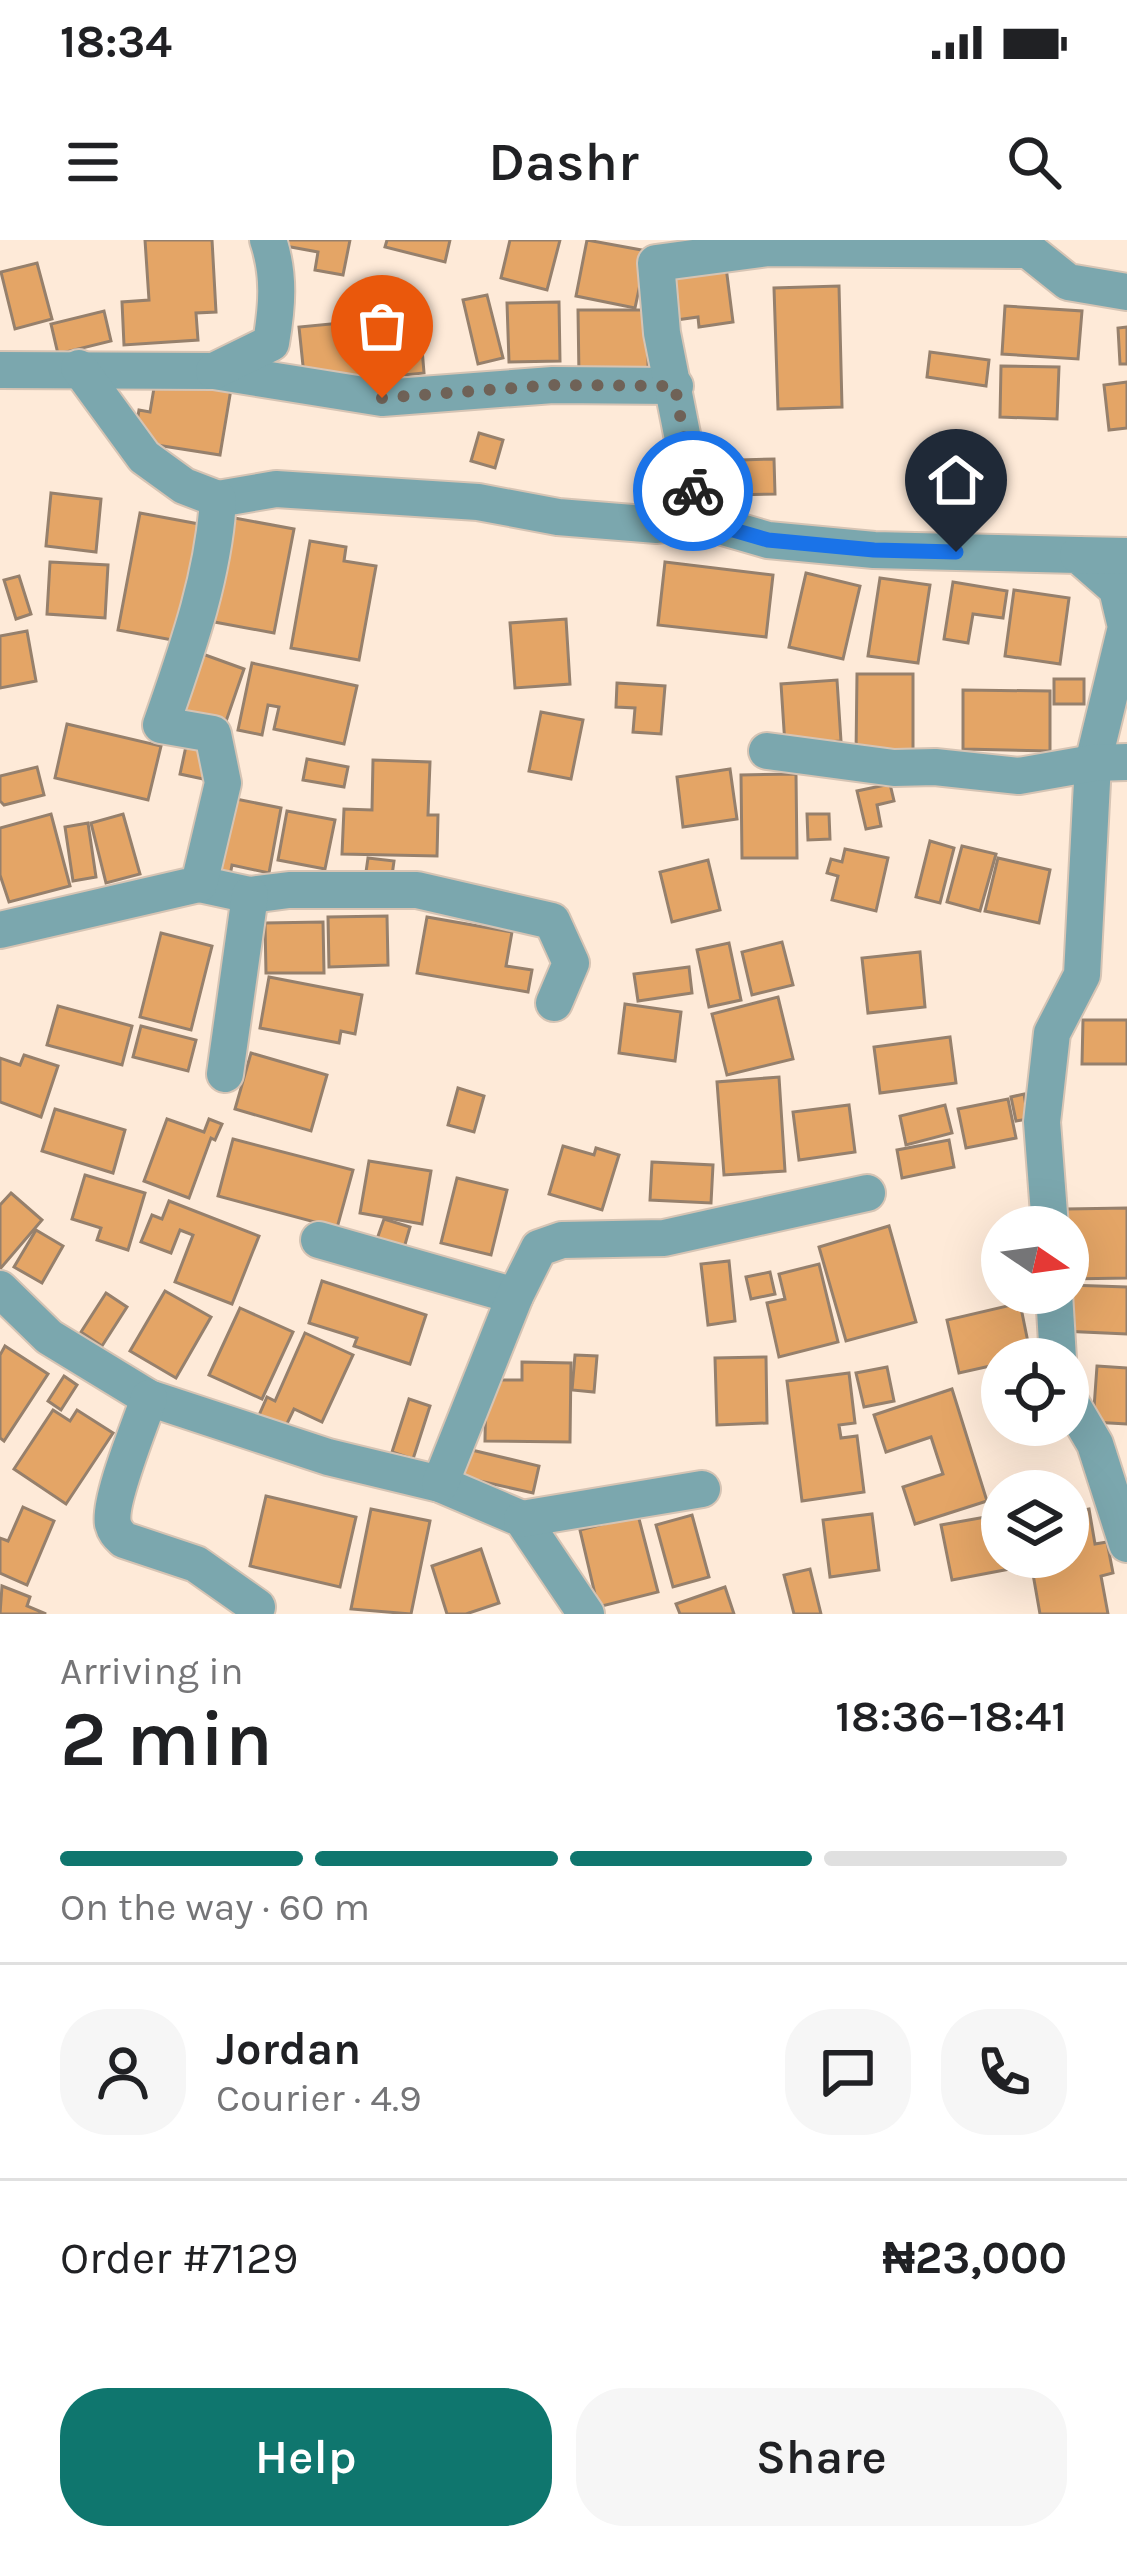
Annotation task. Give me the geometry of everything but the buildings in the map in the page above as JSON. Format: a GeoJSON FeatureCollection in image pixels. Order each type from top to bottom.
{"type":"FeatureCollection","features":[{"type":"Feature","properties":{"kind":"street"},"geometry":{"type":"LineString","coordinates":[[214,371],[271,343],[278,302],[268,240]]}},
{"type":"Feature","properties":{"kind":"street"},"geometry":{"type":"LineString","coordinates":[[699,520],[662,333],[653,252],[1028,245],[1068,282],[1127,292]]}},
{"type":"Feature","properties":{"kind":"street"},"geometry":{"type":"LineString","coordinates":[[80,368],[144,457],[184,486],[218,499],[276,490],[478,502],[558,517],[657,525],[699,520],[768,540],[853,548],[1127,556]]}},
{"type":"Feature","properties":{"kind":"street"},"geometry":{"type":"LineString","coordinates":[[0,370],[214,371],[382,398],[553,385],[675,386]]}},
{"type":"Feature","properties":{"kind":"street"},"geometry":{"type":"LineString","coordinates":[[199,884],[223,783],[213,734],[160,725],[187,649],[216,527],[218,499]]}},
{"type":"Feature","properties":{"kind":"street"},"geometry":{"type":"LineString","coordinates":[[1048,1206],[1042,1122],[1052,1034],[1082,975],[1126,627],[1117,590],[1078,555]]}},
{"type":"Feature","properties":{"kind":"street"},"geometry":{"type":"LineString","coordinates":[[767,751],[893,768],[935,767],[1019,776],[1110,762]]}},
{"type":"Feature","properties":{"kind":"street"},"geometry":{"type":"LineString","coordinates":[[0,930],[199,884],[250,895],[290,890],[417,890],[552,921],[571,963],[554,1003]]}},
{"type":"Feature","properties":{"kind":"street"},"geometry":{"type":"LineString","coordinates":[[225,1074],[250,895]]}},
{"type":"Feature","properties":{"kind":"street"},"geometry":{"type":"LineString","coordinates":[[440,1484],[539,1248],[562,1240],[664,1238],[867,1193]]}},
{"type":"Feature","properties":{"kind":"street"},"geometry":{"type":"LineString","coordinates":[[319,1240],[515,1296]]}},
{"type":"Feature","properties":{"kind":"street"},"geometry":{"type":"LineString","coordinates":[[0,1289],[49,1337],[149,1398],[328,1457],[440,1484],[522,1520],[586,1614]]}},
{"type":"Feature","properties":{"kind":"street"},"geometry":{"type":"LineString","coordinates":[[149,1398],[114,1504],[112,1522],[118,1534],[196,1564],[257,1606]]}},
{"type":"Feature","properties":{"kind":"street"},"geometry":{"type":"LineString","coordinates":[[1089,1435],[1127,1544]]}},
{"type":"Feature","properties":{"kind":"street"},"geometry":{"type":"LineString","coordinates":[[522,1520],[702,1489]]}},
{"type":"Feature","properties":{"kind":"way so far"},"geometry":{"type":"LineString","coordinates":[[382,398],[553,385],[675,386],[693,491]]}},
{"type":"Feature","properties":{"kind":"route"},"geometry":{"type":"LineString","coordinates":[[693,491],[699,520],[768,540],[956,552]]}}]}
